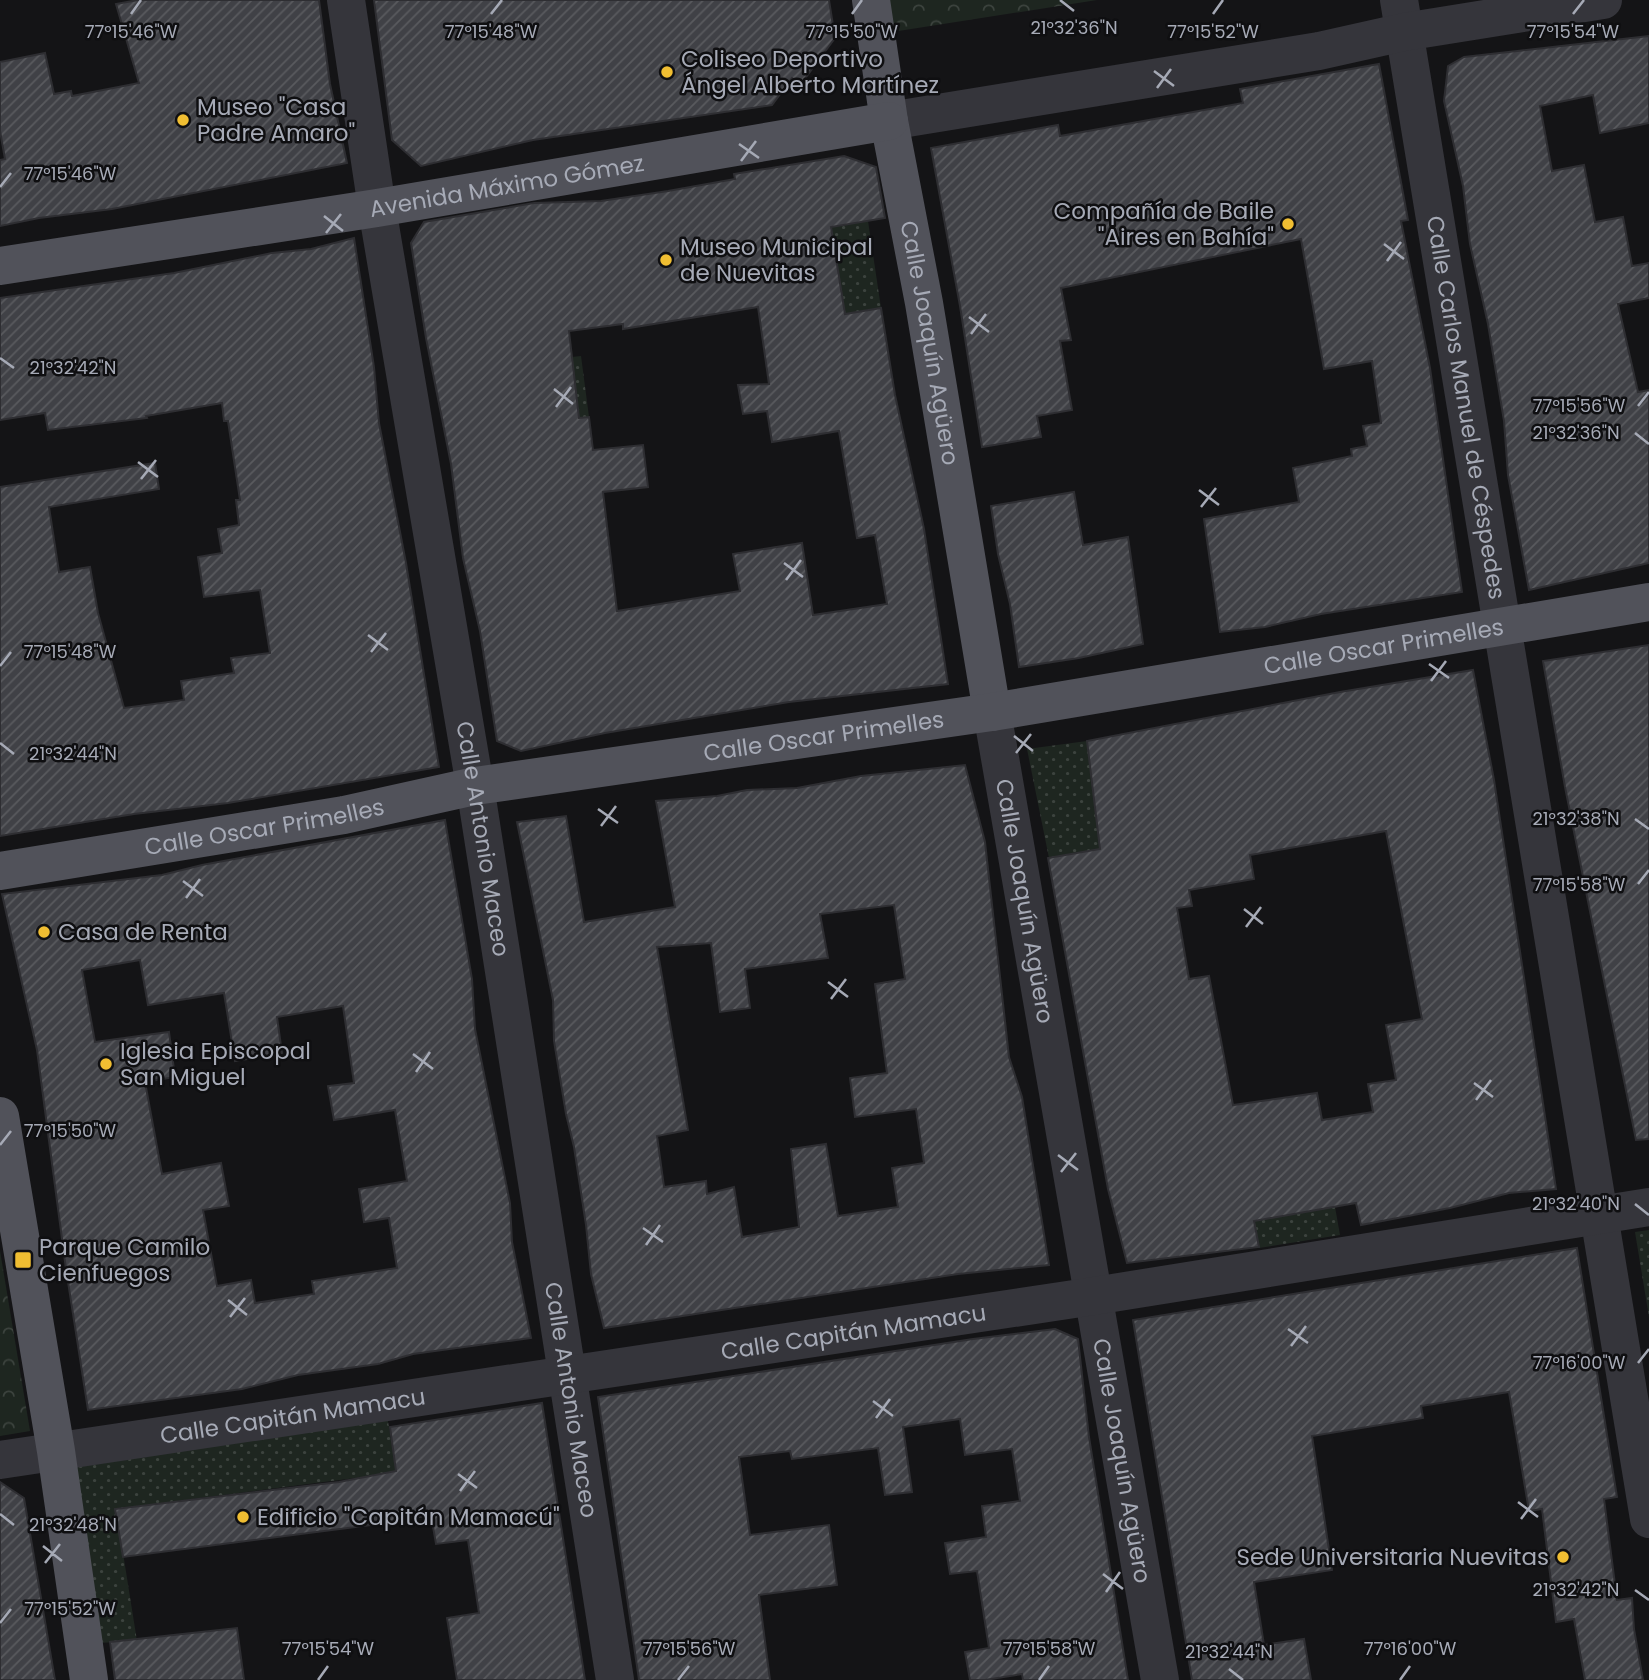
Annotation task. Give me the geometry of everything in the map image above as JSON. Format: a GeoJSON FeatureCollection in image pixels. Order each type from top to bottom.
{"type":"FeatureCollection","features":[{"type":"Feature","properties":{"kind":"main road","name":"Calle Joaquín Agüero"},"geometry":{"type":"LineString","coordinates":[[871,0],[889,121],[924,303],[992,712]]}},
{"type":"Feature","properties":{"kind":"main road","name":"Avenida Máximo Gómez"},"geometry":{"type":"LineString","coordinates":[[0,266],[377,208],[889,121]]}},
{"type":"Feature","properties":{"kind":"main road","name":"Calle Oscar Primelles"},"geometry":{"type":"LineString","coordinates":[[0,871],[344,815],[475,786],[992,712],[1649,602]]}},
{"type":"Feature","properties":{"kind":"main road"},"geometry":{"type":"LineString","coordinates":[[0,1116],[56,1451],[89,1680]]}},
{"type":"Feature","properties":{"kind":"street","name":"Calle Antonio Maceo"},"geometry":{"type":"LineString","coordinates":[[346,0],[377,208],[475,786],[615,1680]]}},
{"type":"Feature","properties":{"kind":"street"},"geometry":{"type":"LineString","coordinates":[[889,121],[1319,51],[1402,16],[1603,0]]}},
{"type":"Feature","properties":{"kind":"street","name":"Calle Carlos Manuel de Céspedes"},"geometry":{"type":"LineString","coordinates":[[1402,16],[1649,1519]]}},
{"type":"Feature","properties":{"kind":"street","name":"Calle Joaquín Agüero"},"geometry":{"type":"LineString","coordinates":[[992,712],[1160,1680]]}},
{"type":"Feature","properties":{"kind":"street","name":"Calle Capitán Mamacu"},"geometry":{"type":"LineString","coordinates":[[0,1460],[1094,1296],[1649,1207]]}},
{"type":"Feature","properties":{"kind":"green space"},"geometry":{"type":"Polygon","coordinates":[[[888,0],[1097,0],[892,32],[888,0]]]}},
{"type":"Feature","properties":{"kind":"green space"},"geometry":{"type":"Polygon","coordinates":[[[868,221],[881,308],[845,314],[831,227],[868,221]]]}},
{"type":"Feature","properties":{"kind":"green space"},"geometry":{"type":"Polygon","coordinates":[[[581,356],[589,417],[536,423],[573,372],[572,357],[581,356]]]}},
{"type":"Feature","properties":{"kind":"green space"},"geometry":{"type":"Polygon","coordinates":[[[1087,741],[1102,849],[1049,858],[1027,749],[1087,741]]]}},
{"type":"Feature","properties":{"kind":"green space"},"geometry":{"type":"Polygon","coordinates":[[[1233,1106],[1335,1207],[1340,1235],[1259,1248],[1233,1106]]]}},
{"type":"Feature","properties":{"kind":"green space"},"geometry":{"type":"Polygon","coordinates":[[[1649,1230],[1649,1317],[1635,1232],[1649,1230]]]}},
{"type":"Feature","properties":{"kind":"green space","name":"Parque Camilo Cienfuegos"},"geometry":{"type":"Polygon","coordinates":[[[0,1251],[30,1431],[0,1436],[0,1251]]]}},
{"type":"Feature","properties":{"kind":"green space"},"geometry":{"type":"Polygon","coordinates":[[[387,1415],[404,1519],[371,1525],[363,1477],[116,1509],[137,1641],[98,1643],[73,1464],[387,1415]]]}},
{"type":"Feature","properties":{"kind":"building"},"geometry":{"type":"Polygon","coordinates":[[[138,0],[319,0],[330,84],[347,163],[112,209],[0,226],[0,160],[5,159],[0,131],[0,62],[45,53],[54,94],[71,91],[72,96],[139,83],[116,4],[138,0]]]}},
{"type":"Feature","properties":{"kind":"building","name":"Coliseo Deportivo Ángel Alberto Martínez"},"geometry":{"type":"Polygon","coordinates":[[[374,0],[829,0],[835,38],[801,84],[792,78],[772,105],[533,140],[421,166],[392,140],[374,0]]]}},
{"type":"Feature","properties":{"kind":"building"},"geometry":{"type":"Polygon","coordinates":[[[1649,36],[1649,123],[1600,133],[1593,95],[1540,106],[1552,171],[1584,165],[1595,222],[1623,217],[1632,266],[1649,263],[1649,298],[1618,304],[1638,392],[1649,390],[1649,563],[1529,590],[1508,475],[1504,421],[1488,324],[1470,244],[1463,186],[1444,101],[1448,66],[1464,57],[1649,36]]]}},
{"type":"Feature","properties":{"kind":"building"},"geometry":{"type":"Polygon","coordinates":[[[1379,64],[1408,220],[1401,221],[1430,368],[1462,592],[1321,614],[1265,627],[1220,632],[1204,519],[1299,502],[1293,468],[1352,456],[1351,449],[1367,446],[1363,426],[1381,423],[1372,361],[1324,369],[1301,239],[1061,288],[1071,340],[1060,341],[1072,410],[1037,416],[1041,437],[982,447],[931,148],[1058,125],[1060,136],[1243,103],[1240,89],[1379,64]]]}},
{"type":"Feature","properties":{"kind":"building"},"geometry":{"type":"Polygon","coordinates":[[[844,156],[876,167],[885,218],[831,227],[845,314],[881,308],[895,395],[924,529],[948,684],[789,702],[605,733],[521,751],[497,741],[480,631],[463,558],[451,464],[426,338],[411,243],[424,222],[534,203],[601,201],[668,191],[735,179],[734,174],[844,156]],[[758,307],[623,329],[623,324],[569,331],[579,418],[589,417],[593,450],[643,445],[648,487],[603,492],[617,611],[740,591],[733,554],[802,543],[813,615],[887,604],[875,535],[857,538],[839,431],[772,442],[767,411],[743,414],[738,385],[769,384],[758,307]]]}},
{"type":"Feature","properties":{"kind":"building"},"geometry":{"type":"Polygon","coordinates":[[[354,238],[374,367],[379,423],[406,563],[439,767],[228,803],[134,814],[0,836],[0,487],[155,463],[159,489],[49,507],[59,572],[90,567],[98,613],[124,708],[184,700],[181,681],[234,673],[231,658],[270,653],[260,590],[204,597],[198,557],[222,553],[218,529],[239,525],[236,500],[240,500],[228,421],[224,421],[222,403],[146,416],[147,418],[48,430],[45,413],[0,420],[0,298],[174,273],[272,253],[311,249],[354,238]]]}},
{"type":"Feature","properties":{"kind":"building"},"geometry":{"type":"Polygon","coordinates":[[[1074,492],[1083,545],[1128,537],[1143,644],[1019,667],[991,506],[1074,492]]]}},
{"type":"Feature","properties":{"kind":"building"},"geometry":{"type":"Polygon","coordinates":[[[1649,645],[1649,1139],[1636,1140],[1565,787],[1543,661],[1649,645]]]}},
{"type":"Feature","properties":{"kind":"building"},"geometry":{"type":"Polygon","coordinates":[[[1473,670],[1494,780],[1556,1189],[1509,1193],[1450,1208],[1361,1225],[1356,1203],[1254,1221],[1259,1247],[1127,1263],[1108,1189],[1048,858],[1100,849],[1087,741],[1340,692],[1473,670]],[[1386,831],[1250,855],[1254,879],[1189,890],[1192,906],[1177,908],[1189,979],[1209,976],[1233,1105],[1317,1093],[1322,1120],[1373,1112],[1368,1084],[1396,1080],[1386,1025],[1422,1019],[1386,831]]]}},
{"type":"Feature","properties":{"kind":"building"},"geometry":{"type":"Polygon","coordinates":[[[965,765],[985,842],[1009,1057],[1022,1097],[1049,1265],[958,1274],[604,1328],[591,1274],[574,1147],[554,1041],[553,1000],[517,822],[566,816],[584,922],[675,907],[656,801],[717,796],[747,790],[797,788],[861,776],[965,765]],[[894,905],[820,914],[828,958],[745,969],[750,1008],[720,1012],[711,943],[657,947],[688,1130],[657,1136],[664,1187],[706,1181],[707,1194],[734,1187],[742,1237],[799,1227],[791,1149],[826,1144],[838,1216],[898,1207],[892,1168],[924,1163],[916,1109],[855,1117],[850,1078],[887,1073],[875,984],[905,979],[894,905]]]}},
{"type":"Feature","properties":{"kind":"building"},"geometry":{"type":"Polygon","coordinates":[[[445,820],[472,979],[475,1029],[510,1203],[512,1242],[531,1338],[413,1354],[378,1364],[298,1375],[242,1389],[88,1410],[37,1050],[2,894],[162,875],[202,865],[445,820]],[[140,960],[82,970],[95,1042],[169,1032],[175,1077],[145,1082],[162,1174],[221,1163],[229,1206],[203,1210],[217,1286],[251,1280],[255,1303],[314,1294],[312,1281],[397,1268],[389,1218],[364,1222],[359,1189],[407,1181],[395,1110],[334,1120],[328,1086],[354,1083],[343,1006],[277,1017],[282,1053],[235,1061],[224,993],[148,1005],[140,960]]]}},
{"type":"Feature","properties":{"kind":"building"},"geometry":{"type":"Polygon","coordinates":[[[1577,1248],[1617,1497],[1604,1499],[1617,1600],[1632,1598],[1634,1629],[1643,1680],[1585,1680],[1574,1619],[1556,1622],[1542,1509],[1529,1511],[1509,1392],[1421,1406],[1423,1418],[1312,1436],[1332,1570],[1254,1582],[1264,1645],[1304,1639],[1311,1680],[1192,1680],[1133,1320],[1577,1248]]]}},
{"type":"Feature","properties":{"kind":"building"},"geometry":{"type":"Polygon","coordinates":[[[1055,1329],[1078,1339],[1089,1437],[1128,1680],[1023,1680],[1022,1674],[970,1680],[965,1652],[989,1648],[977,1571],[950,1574],[945,1543],[986,1537],[982,1506],[1020,1501],[1012,1449],[965,1455],[960,1419],[903,1427],[912,1492],[885,1495],[878,1448],[792,1459],[790,1451],[739,1457],[750,1535],[829,1525],[837,1585],[759,1595],[770,1680],[639,1680],[598,1397],[973,1339],[1055,1329]]]}},
{"type":"Feature","properties":{"kind":"building"},"geometry":{"type":"Polygon","coordinates":[[[542,1403],[585,1680],[457,1680],[447,1618],[479,1613],[468,1540],[436,1544],[431,1515],[123,1557],[115,1509],[339,1482],[396,1471],[390,1427],[542,1403]]]}},
{"type":"Feature","properties":{"kind":"building"},"geometry":{"type":"Polygon","coordinates":[[[0,1482],[24,1498],[55,1680],[0,1680],[0,1482]]]}},
{"type":"Feature","properties":{"kind":"building"},"geometry":{"type":"Polygon","coordinates":[[[237,1628],[244,1680],[115,1680],[110,1642],[237,1628]]]}},
{"type":"Feature","properties":{"kind":"place","name":"Coliseo Deportivo Ángel Alberto Martínez"},"geometry":{"type":"Point","coordinates":[667,72]}},
{"type":"Feature","properties":{"kind":"place","name":"Museo \"Casa Padre Amaro\""},"geometry":{"type":"Point","coordinates":[183,120]}},
{"type":"Feature","properties":{"kind":"place","name":"Compañía de Baile \"Aires en Bahía\""},"geometry":{"type":"Point","coordinates":[1288,224]}},
{"type":"Feature","properties":{"kind":"place","name":"Museo Municipal de Nuevitas"},"geometry":{"type":"Point","coordinates":[666,260]}},
{"type":"Feature","properties":{"kind":"place","name":"Casa de Renta"},"geometry":{"type":"Point","coordinates":[44,932]}},
{"type":"Feature","properties":{"kind":"place","name":"Iglesia Episcopal San Miguel"},"geometry":{"type":"Point","coordinates":[106,1064]}},
{"type":"Feature","properties":{"kind":"place","name":"Parque Camilo Cienfuegos"},"geometry":{"type":"Point","coordinates":[23,1260]}},
{"type":"Feature","properties":{"kind":"place","name":"Edificio \"Capitán Mamacú\""},"geometry":{"type":"Point","coordinates":[243,1517]}},
{"type":"Feature","properties":{"kind":"place","name":"Sede Universitaria Nuevitas"},"geometry":{"type":"Point","coordinates":[1563,1557]}}]}
